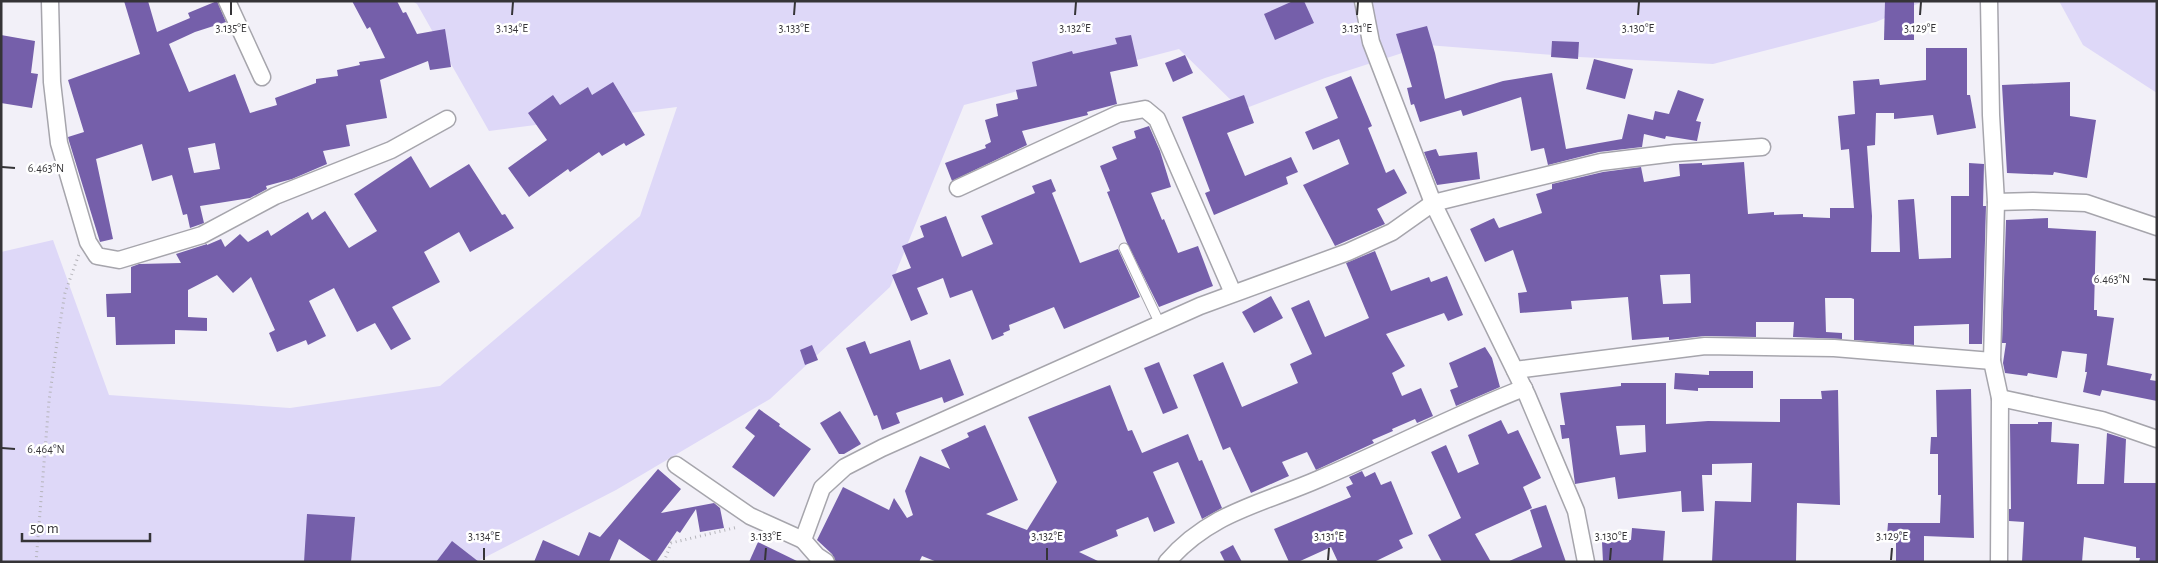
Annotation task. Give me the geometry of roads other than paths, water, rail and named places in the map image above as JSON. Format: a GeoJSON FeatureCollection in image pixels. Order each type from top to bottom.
{"type":"FeatureCollection","features":[{"type":"Feature","properties":{"kind":"street"},"geometry":{"type":"LineString","coordinates":[[50,1],[52,82],[58,143],[88,242],[97,256],[119,260],[202,235],[275,196],[392,150],[448,119]]}},
{"type":"Feature","properties":{"kind":"street"},"geometry":{"type":"LineString","coordinates":[[227,1],[262,78]]}},
{"type":"Feature","properties":{"kind":"street"},"geometry":{"type":"LineString","coordinates":[[1363,1],[1371,42],[1433,203],[1524,388],[1576,511],[1586,562]]}},
{"type":"Feature","properties":{"kind":"street"},"geometry":{"type":"LineString","coordinates":[[1989,1],[1991,116],[1996,202],[1992,361],[2000,398],[2000,562]]}},
{"type":"Feature","properties":{"kind":"street"},"geometry":{"type":"LineString","coordinates":[[958,188],[1118,114],[1145,109],[1157,119],[1233,293]]}},
{"type":"Feature","properties":{"kind":"street"},"geometry":{"type":"LineString","coordinates":[[803,540],[822,488],[845,467],[882,448],[1160,324],[1233,293],[1348,252],[1392,232],[1433,203],[1601,162],[1675,153],[1762,147]]}},
{"type":"Feature","properties":{"kind":"street"},"geometry":{"type":"LineString","coordinates":[[1996,202],[2086,203],[2144,224],[2157,226]]}},
{"type":"Feature","properties":{"kind":"street"},"geometry":{"type":"LineString","coordinates":[[1515,370],[1705,346],[1834,348],[1992,361]]}},
{"type":"Feature","properties":{"kind":"street"},"geometry":{"type":"LineString","coordinates":[[1167,562],[1196,534],[1233,512],[1318,480],[1488,402],[1524,388]]}},
{"type":"Feature","properties":{"kind":"street"},"geometry":{"type":"LineString","coordinates":[[2000,398],[2102,420],[2157,439]]}},
{"type":"Feature","properties":{"kind":"street"},"geometry":{"type":"LineString","coordinates":[[676,464],[750,516],[803,540],[817,556],[826,562]]}},
{"type":"Feature","properties":{"kind":"lane"},"geometry":{"type":"LineString","coordinates":[[1124,248],[1160,324]]}}]}
